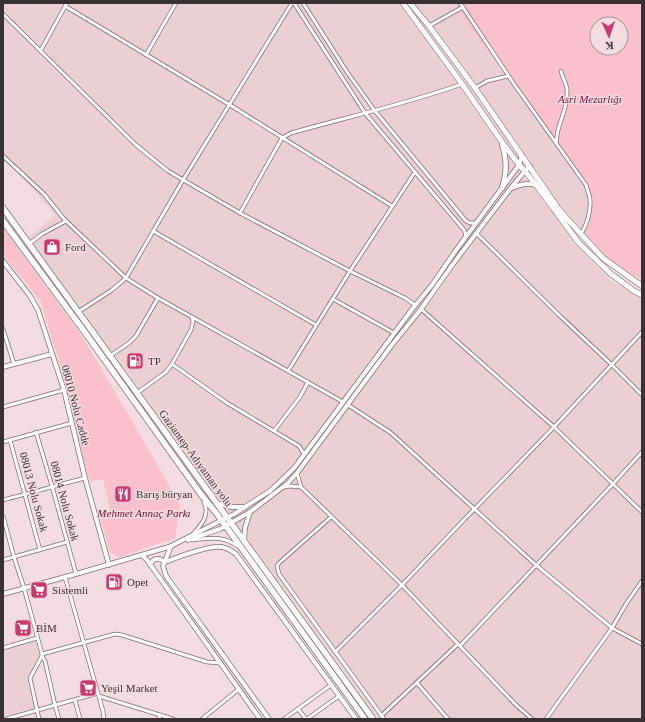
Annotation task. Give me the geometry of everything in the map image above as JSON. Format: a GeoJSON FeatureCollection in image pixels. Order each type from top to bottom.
{"type":"FeatureCollection","features":[{"type":"Feature","properties":{"kind":"highway","name":"Gaziantep-Adıyaman yolu"},"geometry":{"type":"LineString","coordinates":[[3,208],[216,503],[242,550],[364,719]]}},
{"type":"Feature","properties":{"kind":"highway","name":"Gaziantep-Adıyaman yolu"},"geometry":{"type":"LineString","coordinates":[[3,221],[200,493],[244,541],[373,719]]}},
{"type":"Feature","properties":{"kind":"main road"},"geometry":{"type":"LineString","coordinates":[[403,3],[502,142],[536,185],[578,243],[611,274],[642,295]]}},
{"type":"Feature","properties":{"kind":"main road"},"geometry":{"type":"LineString","coordinates":[[410,3],[475,88],[560,210],[603,258],[642,286]]}},
{"type":"Feature","properties":{"kind":"main road"},"geometry":{"type":"LineString","coordinates":[[502,142],[506,156],[506,170],[502,188]]}},
{"type":"Feature","properties":{"kind":"street"},"geometry":{"type":"LineString","coordinates":[[146,55],[176,3]]}},
{"type":"Feature","properties":{"kind":"street"},"geometry":{"type":"LineString","coordinates":[[78,312],[88,307],[112,290],[126,278],[183,180],[293,3],[365,113],[464,230],[466,237]]}},
{"type":"Feature","properties":{"kind":"street"},"geometry":{"type":"LineString","coordinates":[[303,3],[374,111],[466,221],[476,223]]}},
{"type":"Feature","properties":{"kind":"street"},"geometry":{"type":"LineString","coordinates":[[460,3],[508,76],[584,182],[590,199],[590,208],[584,230],[581,234]]}},
{"type":"Feature","properties":{"kind":"street"},"geometry":{"type":"LineString","coordinates":[[40,50],[66,4],[146,55],[230,105],[392,206]]}},
{"type":"Feature","properties":{"kind":"street"},"geometry":{"type":"LineString","coordinates":[[429,26],[463,8]]}},
{"type":"Feature","properties":{"kind":"street"},"geometry":{"type":"LineString","coordinates":[[3,14],[136,145],[168,171],[240,213],[405,298],[415,305]]}},
{"type":"Feature","properties":{"kind":"street"},"geometry":{"type":"LineString","coordinates":[[556,143],[557,133],[563,117],[566,97],[566,86],[561,71]]}},
{"type":"Feature","properties":{"kind":"street"},"geometry":{"type":"LineString","coordinates":[[475,88],[487,81],[508,76]]}},
{"type":"Feature","properties":{"kind":"street"},"geometry":{"type":"LineString","coordinates":[[240,213],[282,138],[291,133],[374,111],[462,84]]}},
{"type":"Feature","properties":{"kind":"street"},"geometry":{"type":"LineString","coordinates":[[226,522],[245,506],[270,491],[295,467],[415,305],[432,285],[519,165],[522,155]]}},
{"type":"Feature","properties":{"kind":"street"},"geometry":{"type":"LineString","coordinates":[[3,156],[44,194],[66,221],[126,278],[158,298],[343,402]]}},
{"type":"Feature","properties":{"kind":"street"},"geometry":{"type":"LineString","coordinates":[[3,594],[171,546],[250,512],[288,483],[476,233],[530,166]]}},
{"type":"Feature","properties":{"kind":"street"},"geometry":{"type":"LineString","coordinates":[[288,371],[332,299],[415,172]]}},
{"type":"Feature","properties":{"kind":"street"},"geometry":{"type":"LineString","coordinates":[[510,189],[521,184],[536,185]]}},
{"type":"Feature","properties":{"kind":"street"},"geometry":{"type":"LineString","coordinates":[[29,244],[42,234],[66,221]]}},
{"type":"Feature","properties":{"kind":"street"},"geometry":{"type":"LineString","coordinates":[[153,231],[316,325]]}},
{"type":"Feature","properties":{"kind":"street"},"geometry":{"type":"LineString","coordinates":[[476,233],[642,395]]}},
{"type":"Feature","properties":{"kind":"street","name":"08010 Nolu Cadde"},"geometry":{"type":"LineString","coordinates":[[4,263],[30,296],[38,310],[64,390],[85,478],[109,564]]}},
{"type":"Feature","properties":{"kind":"street"},"geometry":{"type":"LineString","coordinates":[[110,356],[129,343],[136,336],[158,298]]}},
{"type":"Feature","properties":{"kind":"street"},"geometry":{"type":"LineString","coordinates":[[332,299],[394,333]]}},
{"type":"Feature","properties":{"kind":"street"},"geometry":{"type":"LineString","coordinates":[[420,309],[554,427],[642,512]]}},
{"type":"Feature","properties":{"kind":"street"},"geometry":{"type":"LineString","coordinates":[[137,393],[166,372],[172,364],[191,330],[193,322],[192,317]]}},
{"type":"Feature","properties":{"kind":"street"},"geometry":{"type":"LineString","coordinates":[[3,330],[14,364]]}},
{"type":"Feature","properties":{"kind":"street"},"geometry":{"type":"LineString","coordinates":[[335,652],[402,585],[554,427],[642,332]]}},
{"type":"Feature","properties":{"kind":"street"},"geometry":{"type":"LineString","coordinates":[[3,367],[52,354]]}},
{"type":"Feature","properties":{"kind":"street"},"geometry":{"type":"LineString","coordinates":[[172,364],[227,404],[299,446],[304,454]]}},
{"type":"Feature","properties":{"kind":"street"},"geometry":{"type":"LineString","coordinates":[[274,431],[300,397],[308,382]]}},
{"type":"Feature","properties":{"kind":"street"},"geometry":{"type":"LineString","coordinates":[[3,407],[64,390]]}},
{"type":"Feature","properties":{"kind":"street"},"geometry":{"type":"LineString","coordinates":[[348,405],[391,433],[536,566],[612,628],[642,644]]}},
{"type":"Feature","properties":{"kind":"street"},"geometry":{"type":"LineString","coordinates":[[3,442],[72,423]]}},
{"type":"Feature","properties":{"kind":"street","name":"08014 Nolu Sokak"},"geometry":{"type":"LineString","coordinates":[[36,432],[76,574]]}},
{"type":"Feature","properties":{"kind":"street","name":"08013 Nolu Sokak"},"geometry":{"type":"LineString","coordinates":[[10,440],[26,494],[40,550]]}},
{"type":"Feature","properties":{"kind":"street"},"geometry":{"type":"LineString","coordinates":[[381,716],[459,645],[614,484],[642,452]]}},
{"type":"Feature","properties":{"kind":"street"},"geometry":{"type":"LineString","coordinates":[[297,473],[301,487],[402,585],[515,704],[532,719]]}},
{"type":"Feature","properties":{"kind":"street"},"geometry":{"type":"LineString","coordinates":[[3,500],[85,478]]}},
{"type":"Feature","properties":{"kind":"street"},"geometry":{"type":"LineString","coordinates":[[283,487],[301,487]]}},
{"type":"Feature","properties":{"kind":"street"},"geometry":{"type":"LineString","coordinates":[[190,538],[204,521],[206,515],[207,507],[200,493]]}},
{"type":"Feature","properties":{"kind":"street"},"geometry":{"type":"LineString","coordinates":[[216,503],[231,507],[245,506]]}},
{"type":"Feature","properties":{"kind":"street"},"geometry":{"type":"LineString","coordinates":[[244,541],[245,528],[250,512]]}},
{"type":"Feature","properties":{"kind":"street"},"geometry":{"type":"LineString","coordinates":[[3,516],[5,531],[24,588],[59,719]]}},
{"type":"Feature","properties":{"kind":"street"},"geometry":{"type":"LineString","coordinates":[[332,517],[277,566],[279,574],[384,719]]}},
{"type":"Feature","properties":{"kind":"street"},"geometry":{"type":"LineString","coordinates":[[190,538],[224,538],[242,550]]}},
{"type":"Feature","properties":{"kind":"street"},"geometry":{"type":"LineString","coordinates":[[3,560],[67,542]]}},
{"type":"Feature","properties":{"kind":"street"},"geometry":{"type":"LineString","coordinates":[[171,546],[163,566],[166,576],[269,719]]}},
{"type":"Feature","properties":{"kind":"street"},"geometry":{"type":"LineString","coordinates":[[150,565],[154,559],[161,559],[165,562],[216,547],[222,547],[236,554],[355,719]]}},
{"type":"Feature","properties":{"kind":"street"},"geometry":{"type":"LineString","coordinates":[[142,555],[260,719]]}},
{"type":"Feature","properties":{"kind":"street"},"geometry":{"type":"LineString","coordinates":[[65,577],[104,719]]}},
{"type":"Feature","properties":{"kind":"street"},"geometry":{"type":"LineString","coordinates":[[546,719],[612,628],[642,581]]}},
{"type":"Feature","properties":{"kind":"street"},"geometry":{"type":"LineString","coordinates":[[39,719],[30,678],[42,655],[84,642],[115,634],[122,635],[207,662],[221,663]]}},
{"type":"Feature","properties":{"kind":"street"},"geometry":{"type":"LineString","coordinates":[[3,648],[37,638]]}},
{"type":"Feature","properties":{"kind":"street"},"geometry":{"type":"LineString","coordinates":[[417,683],[448,719]]}},
{"type":"Feature","properties":{"kind":"street"},"geometry":{"type":"LineString","coordinates":[[284,719],[331,685]]}},
{"type":"Feature","properties":{"kind":"street"},"geometry":{"type":"LineString","coordinates":[[202,719],[239,689]]}},
{"type":"Feature","properties":{"kind":"street"},"geometry":{"type":"LineString","coordinates":[[6,719],[98,695],[173,719]]}},
{"type":"Feature","properties":{"kind":"street"},"geometry":{"type":"LineString","coordinates":[[298,709],[306,719],[339,696]]}},
{"type":"Feature","properties":{"kind":"street"},"geometry":{"type":"LineString","coordinates":[[75,700],[80,719]]}},
{"type":"Feature","properties":{"kind":"street"},"geometry":{"type":"LineString","coordinates":[[159,719],[160,715]]}},
{"type":"Feature","properties":{"kind":"shaded area"},"geometry":{"type":"Polygon","coordinates":[[[3,3],[454,3],[468,25],[587,185],[591,208],[581,234],[574,243],[613,282],[642,297],[642,719],[379,719],[29,237],[55,215],[3,156],[3,3]]]}},
{"type":"Feature","properties":{"kind":"shaded area"},"geometry":{"type":"Polygon","coordinates":[[[37,640],[41,657],[28,679],[35,708],[3,717],[3,650],[37,640]]]}},
{"type":"Feature","properties":{"kind":"green space","name":"Asri Mezarlığı"},"geometry":{"type":"Polygon","coordinates":[[[454,3],[642,3],[642,280],[619,268],[581,234],[591,208],[587,185],[551,134],[468,25],[454,3]]]}},
{"type":"Feature","properties":{"kind":"green space","name":"Mehmet Annaç Parkı"},"geometry":{"type":"Polygon","coordinates":[[[3,228],[82,336],[180,505],[175,538],[120,557],[110,553],[99,513],[110,509],[103,479],[90,482],[56,350],[41,302],[3,254],[3,228]]]}},
{"type":"Feature","properties":{"kind":"place","name":"Ford"},"geometry":{"type":"Point","coordinates":[52,247]}},
{"type":"Feature","properties":{"kind":"place","name":"TP"},"geometry":{"type":"Point","coordinates":[135,361]}},
{"type":"Feature","properties":{"kind":"place","name":"Barış büryan"},"geometry":{"type":"Point","coordinates":[123,494]}},
{"type":"Feature","properties":{"kind":"place","name":"Opet"},"geometry":{"type":"Point","coordinates":[114,582]}},
{"type":"Feature","properties":{"kind":"place","name":"Sistemli"},"geometry":{"type":"Point","coordinates":[39,590]}},
{"type":"Feature","properties":{"kind":"place","name":"BİM"},"geometry":{"type":"Point","coordinates":[23,628]}},
{"type":"Feature","properties":{"kind":"place","name":"Yeşil Market"},"geometry":{"type":"Point","coordinates":[88,688]}}]}
